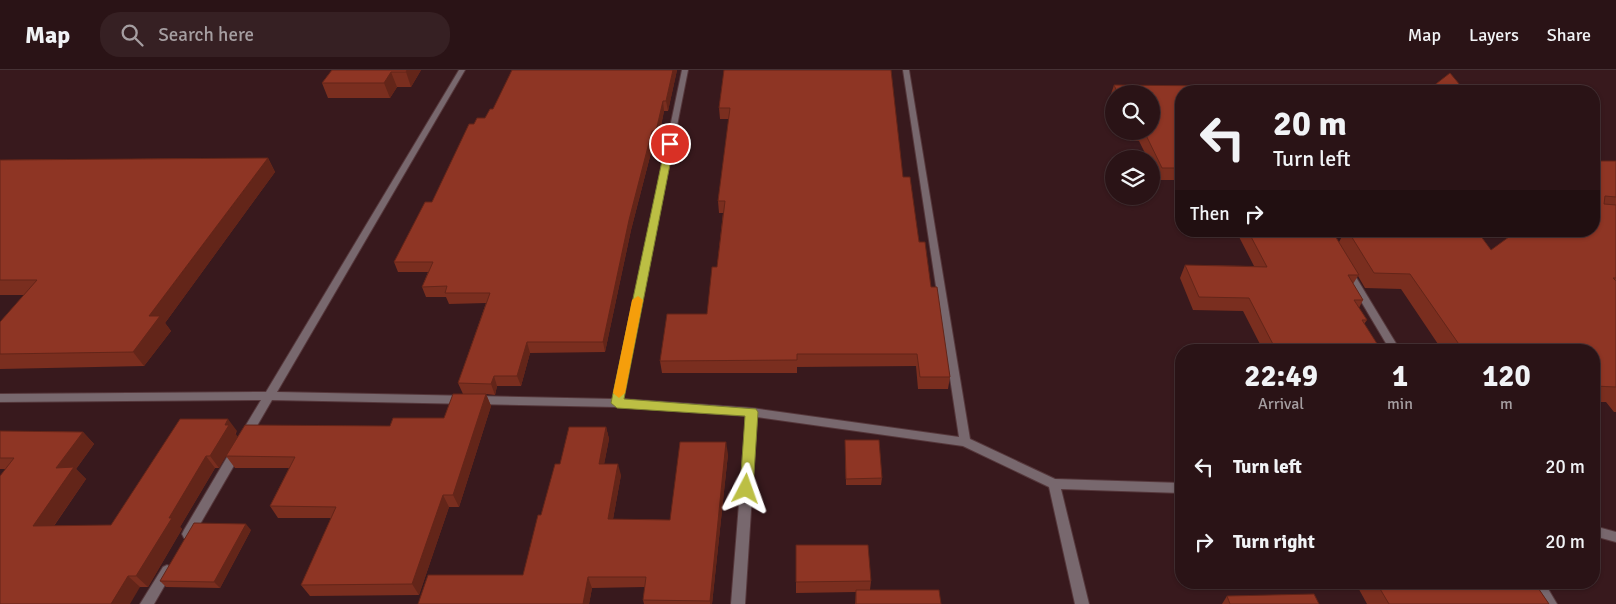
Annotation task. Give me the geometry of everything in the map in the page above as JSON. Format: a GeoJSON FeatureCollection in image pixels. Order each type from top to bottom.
{"type":"FeatureCollection","features":[{"type":"Feature","properties":{"kind":"street"},"geometry":{"type":"LineString","coordinates":[[181,546],[462,70]]}},
{"type":"Feature","properties":{"kind":"street"},"geometry":{"type":"LineString","coordinates":[[617,403],[685,70]]}},
{"type":"Feature","properties":{"kind":"street"},"geometry":{"type":"LineString","coordinates":[[906,70],[965,442]]}},
{"type":"Feature","properties":{"kind":"street"},"geometry":{"type":"LineString","coordinates":[[1344,265],[1391,344]]}},
{"type":"Feature","properties":{"kind":"street"},"geometry":{"type":"LineString","coordinates":[[0,398],[269,396],[617,403],[752,412],[965,442],[1054,484],[1175,488]]}},
{"type":"Feature","properties":{"kind":"street"},"geometry":{"type":"LineString","coordinates":[[738,604],[752,412]]}},
{"type":"Feature","properties":{"kind":"street"},"geometry":{"type":"LineString","coordinates":[[1054,484],[1082,604]]}},
{"type":"Feature","properties":{"kind":"street"},"geometry":{"type":"LineString","coordinates":[[1600,533],[1616,537]]}},
{"type":"Feature","properties":{"kind":"street"},"geometry":{"type":"LineString","coordinates":[[147,604],[172,562]]}},
{"type":"Feature","properties":{"kind":"street"},"geometry":{"type":"LineString","coordinates":[[1541,589],[1550,604]]}},
{"type":"Feature","properties":{"kind":"building"},"geometry":{"type":"Polygon","coordinates":[[[332,70],[407,70],[406,72],[391,72],[384,83],[322,83],[332,70]]]}},
{"type":"Feature","properties":{"kind":"building"},"geometry":{"type":"Polygon","coordinates":[[[512,70],[673,70],[666,101],[663,101],[656,131],[652,131],[629,220],[603,342],[527,342],[517,376],[494,376],[491,384],[458,383],[490,293],[445,293],[447,286],[422,287],[433,262],[394,262],[425,202],[432,202],[469,124],[474,124],[477,118],[485,118],[490,109],[493,109],[512,70]]]}},
{"type":"Feature","properties":{"kind":"building"},"geometry":{"type":"Polygon","coordinates":[[[724,70],[891,70],[903,177],[910,177],[919,242],[925,242],[931,287],[937,287],[950,377],[920,377],[917,354],[797,354],[797,360],[660,361],[667,314],[707,314],[712,267],[717,267],[725,201],[718,201],[730,108],[719,108],[724,70]]]}},
{"type":"Feature","properties":{"kind":"building"},"geometry":{"type":"Polygon","coordinates":[[[1450,73],[1460,85],[1435,85],[1450,73]]]}},
{"type":"Feature","properties":{"kind":"building"},"geometry":{"type":"Polygon","coordinates":[[[1160,85],[1175,86],[1175,168],[1162,168],[1160,164],[1160,150],[1153,150],[1148,140],[1160,140],[1160,85]]]}},
{"type":"Feature","properties":{"kind":"building"},"geometry":{"type":"Polygon","coordinates":[[[268,158],[149,316],[160,316],[133,352],[0,354],[0,322],[37,280],[0,280],[0,160],[268,158]]]}},
{"type":"Feature","properties":{"kind":"building"},"geometry":{"type":"Polygon","coordinates":[[[1600,161],[1616,161],[1616,197],[1605,196],[1604,204],[1616,205],[1616,278],[1613,278],[1616,281],[1616,387],[1600,386],[1600,344],[1459,344],[1410,274],[1374,273],[1352,237],[1481,237],[1491,250],[1509,237],[1600,237],[1600,161]]]}},
{"type":"Feature","properties":{"kind":"building"},"geometry":{"type":"Polygon","coordinates":[[[1251,237],[1336,237],[1359,275],[1348,275],[1363,300],[1354,300],[1367,320],[1362,320],[1377,344],[1273,344],[1249,298],[1199,297],[1185,265],[1267,267],[1251,237]]]}},
{"type":"Feature","properties":{"kind":"building"},"geometry":{"type":"Polygon","coordinates":[[[453,394],[486,394],[453,495],[443,495],[412,584],[301,585],[336,507],[270,506],[295,457],[226,456],[245,425],[390,426],[393,418],[444,418],[453,394]]]}},
{"type":"Feature","properties":{"kind":"building"},"geometry":{"type":"Polygon","coordinates":[[[180,419],[228,419],[225,425],[229,425],[210,456],[206,456],[169,518],[172,518],[136,576],[128,576],[111,604],[0,604],[0,476],[14,458],[0,458],[0,431],[83,432],[56,468],[74,467],[33,526],[111,525],[180,419]]]}},
{"type":"Feature","properties":{"kind":"building"},"geometry":{"type":"Polygon","coordinates":[[[569,427],[606,427],[599,464],[618,464],[608,519],[670,520],[680,442],[726,442],[710,601],[643,600],[646,577],[588,577],[583,604],[418,604],[428,575],[523,575],[538,515],[541,515],[555,464],[560,464],[569,427]]]}},
{"type":"Feature","properties":{"kind":"building"},"geometry":{"type":"Polygon","coordinates":[[[845,440],[879,440],[882,478],[846,479],[845,440]]]}},
{"type":"Feature","properties":{"kind":"building"},"geometry":{"type":"Polygon","coordinates":[[[194,523],[246,524],[214,582],[160,581],[194,523]]]}},
{"type":"Feature","properties":{"kind":"building"},"geometry":{"type":"Polygon","coordinates":[[[796,545],[868,545],[871,581],[796,582],[796,545]]]}},
{"type":"Feature","properties":{"kind":"building"},"geometry":{"type":"Polygon","coordinates":[[[1380,589],[1539,589],[1549,604],[1389,604],[1380,589]]]}},
{"type":"Feature","properties":{"kind":"building"},"geometry":{"type":"Polygon","coordinates":[[[856,590],[939,590],[941,604],[856,604],[856,590]]]}},
{"type":"Feature","properties":{"kind":"building"},"geometry":{"type":"Polygon","coordinates":[[[1314,594],[1319,604],[1230,604],[1227,596],[1314,594]]]}},
{"type":"Feature","properties":{"kind":"slow traffic"},"geometry":{"type":"LineString","coordinates":[[619,393],[638,300]]}},
{"type":"Feature","properties":{"kind":"route"},"geometry":{"type":"LineString","coordinates":[[670,144],[617,403],[752,412],[746,489]]}}]}
